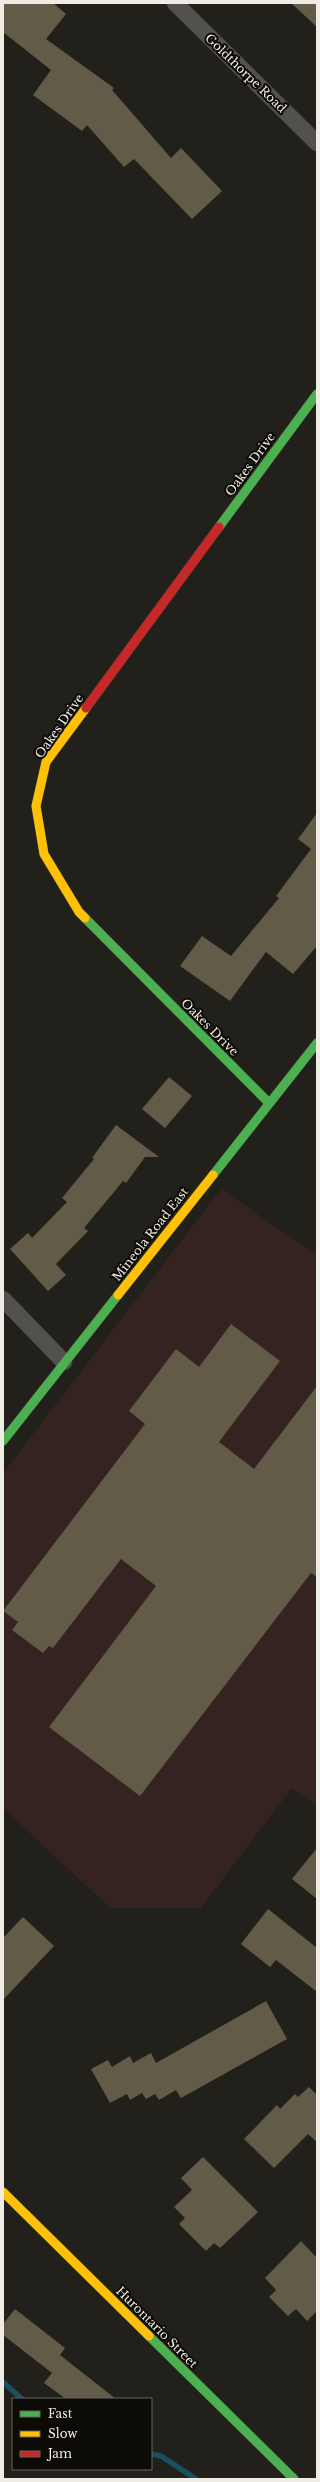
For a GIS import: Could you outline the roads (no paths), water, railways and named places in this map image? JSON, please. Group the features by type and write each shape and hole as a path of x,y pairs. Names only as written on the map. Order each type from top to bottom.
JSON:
{"street":[{"name":"Goldthorpe Road","path":"175,3 317,143"},
{"name":"Oakes Drive","path":"269,1104 79,912 44,854 36,806 46,762 317,394"},
{"name":"Mineola Road East","path":"3,1441 317,1042"},
{"path":"3,1299 64,1362"},
{"name":"Hurontario Street","path":"3,2192 294,2479"}],"waterway":[{"path":"3,2382 21,2398"},
{"path":"152,2454 161,2456 196,2479"}]}
